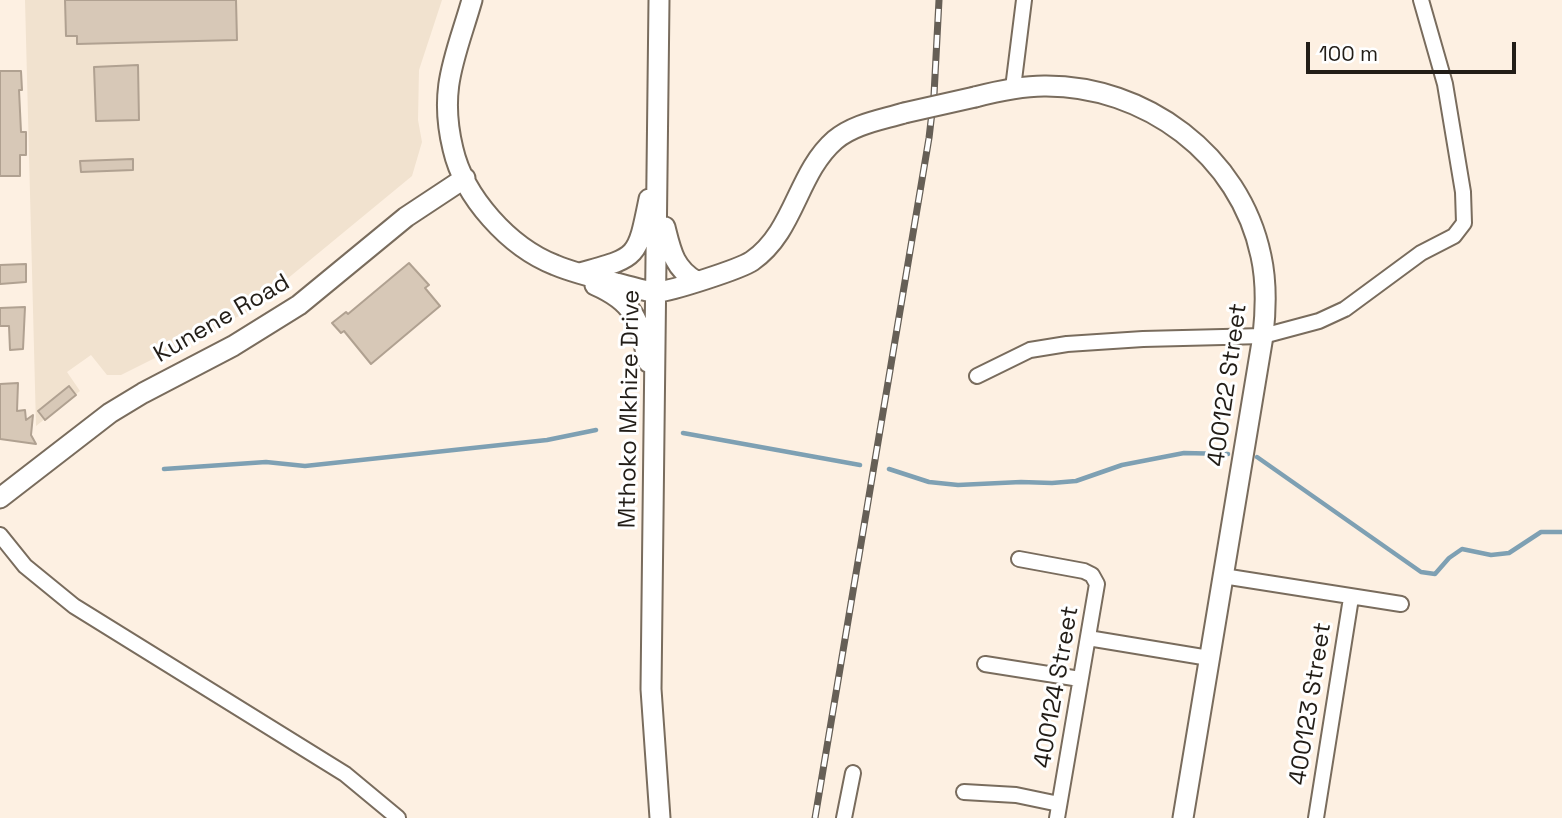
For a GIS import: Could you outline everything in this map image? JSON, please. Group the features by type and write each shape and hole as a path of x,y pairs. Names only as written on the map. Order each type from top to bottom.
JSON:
{"street":[{"path":"472,0 452,62 447,99 448,124 454,153 465,178 478,201 501,228 533,254 612,293 632,310 638,318 654,393"},
{"name":"Mthoko Mkhize Drive","path":"660,0 651,689 660,818"},
{"path":"1013,88 1024,0"},
{"path":"977,376 1030,350 1067,344 1263,336 1319,321 1345,309 1421,253 1454,236 1464,223 1462,192 1445,84 1421,0"},
{"name":"400122 Street","path":"657,292 735,269 752,261 779,233 812,168 837,139 851,130 904,113 1013,88 1076,87 1106,93 1139,105 1189,137 1208,155 1230,185 1253,228 1261,256 1265,287 1263,336 1183,818"},
{"path":"579,273 626,258 639,244 659,150"},
{"name":"Kunene Road","path":"0,498 110,413 233,346 299,305 406,217 465,178"},
{"path":"658,199 675,262 696,281"},
{"path":"553,264 657,292"},
{"path":"0,535 25,566 74,606 345,774 398,818"},
{"name":"400124 Street","path":"1019,559 1084,571 1093,575 1097,584 1058,811"},
{"name":"400123 Street","path":"1223,576 1401,604"},
{"name":"400123 Street","path":"1315,818 1352,598"},
{"path":"1088,638 1209,658"},
{"path":"985,664 1080,679"},
{"path":"844,818 853,773"},
{"path":"964,792 1016,795 1058,811"}],"shaded area":[{"path":"25,0 442,0 419,70 418,120 422,142 412,176 247,312 121,375 107,375 91,355 67,372 80,391 36,426"}],"building":[{"path":"65,0 236,0 237,40 77,44 77,36 66,36"},
{"path":"138,65 139,120 96,121 94,67"},
{"path":"0,71 21,71 21,132 26,132 26,155 20,155 20,176 0,176"},
{"path":"133,159 133,170 81,172 80,161"},
{"path":"409,263 429,285 425,288 440,306 371,364 344,331 341,333 332,323 346,312 348,314"},
{"path":"26,264 26,282 0,284 0,265"},
{"path":"25,307 23,349 10,350 9,326 0,326 0,308"},
{"path":"18,383 17,411 25,410 26,420 33,415 31,435 36,444 0,439 0,384"},
{"path":"69,386 76,395 45,420 38,411"}],"waterway":[{"path":"164,469 266,462 305,466 547,440 596,430"},
{"path":"683,433 860,465"},
{"path":"889,469 929,482 958,485 1052,483 1076,481 1122,465 1184,453 1228,454"},
{"path":"1257,457 1421,572 1435,574 1449,558 1462,549 1491,555 1509,553 1541,532 1562,532"}],"railway":[{"path":"815,818 929,138 939,0"}]}
